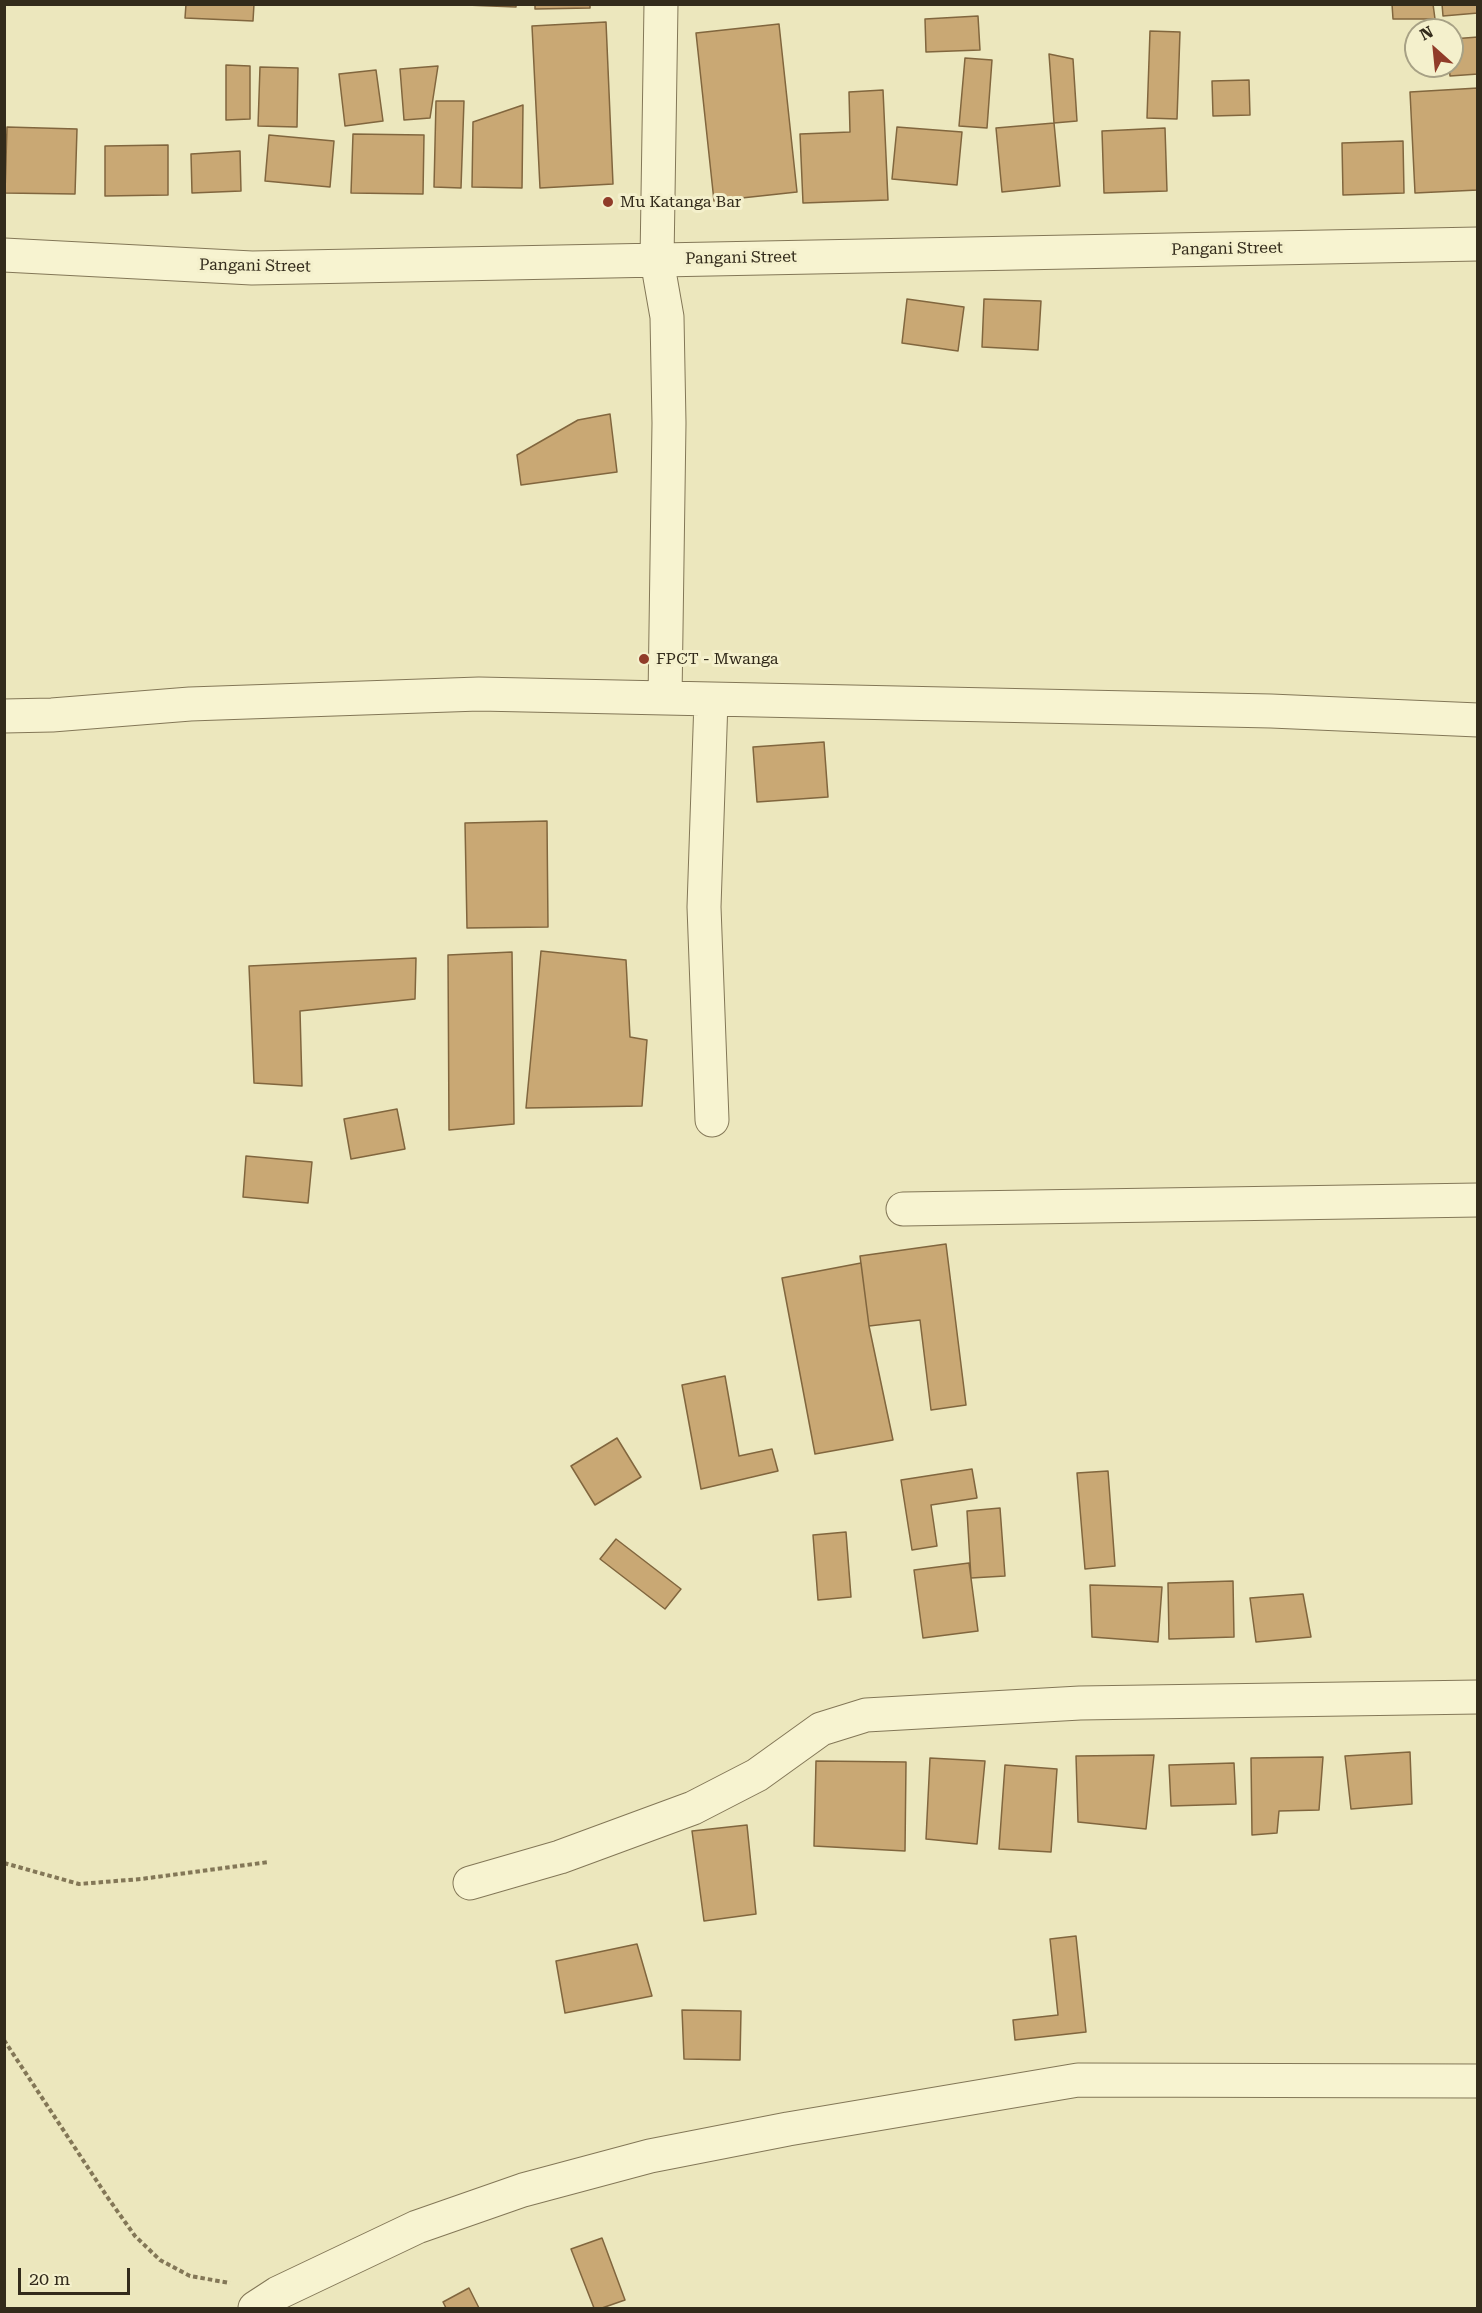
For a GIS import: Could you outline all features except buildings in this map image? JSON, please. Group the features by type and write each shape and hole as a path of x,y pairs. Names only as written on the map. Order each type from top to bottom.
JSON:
{"street":[{"path":"661,4 657,260 667,317 669,423 666,496 665,698"},
{"name":"Pangani Street","path":"4,255 252,268 1478,244"},
{"path":"4,716 52,715 190,704 479,694 1271,711 1478,720"},
{"path":"711,700 704,907 712,1120"},
{"path":"903,1209 1478,1200"},
{"path":"470,1883 560,1857 693,1808 757,1775 821,1729 866,1715 1080,1703 1478,1697"},
{"path":"267,2301 417,2227 523,2190 650,2156 788,2129 1078,2080 1478,2081"}],"path":[{"path":"4,1863 79,1884 141,1879 269,1862"},
{"path":"4,2040 135,2236 160,2260 190,2276 267,2301"}],"place":[{"name":"Mu Katanga Bar","path":"608,202"},
{"name":"FPCT - Mwanga","path":"644,659"}]}
